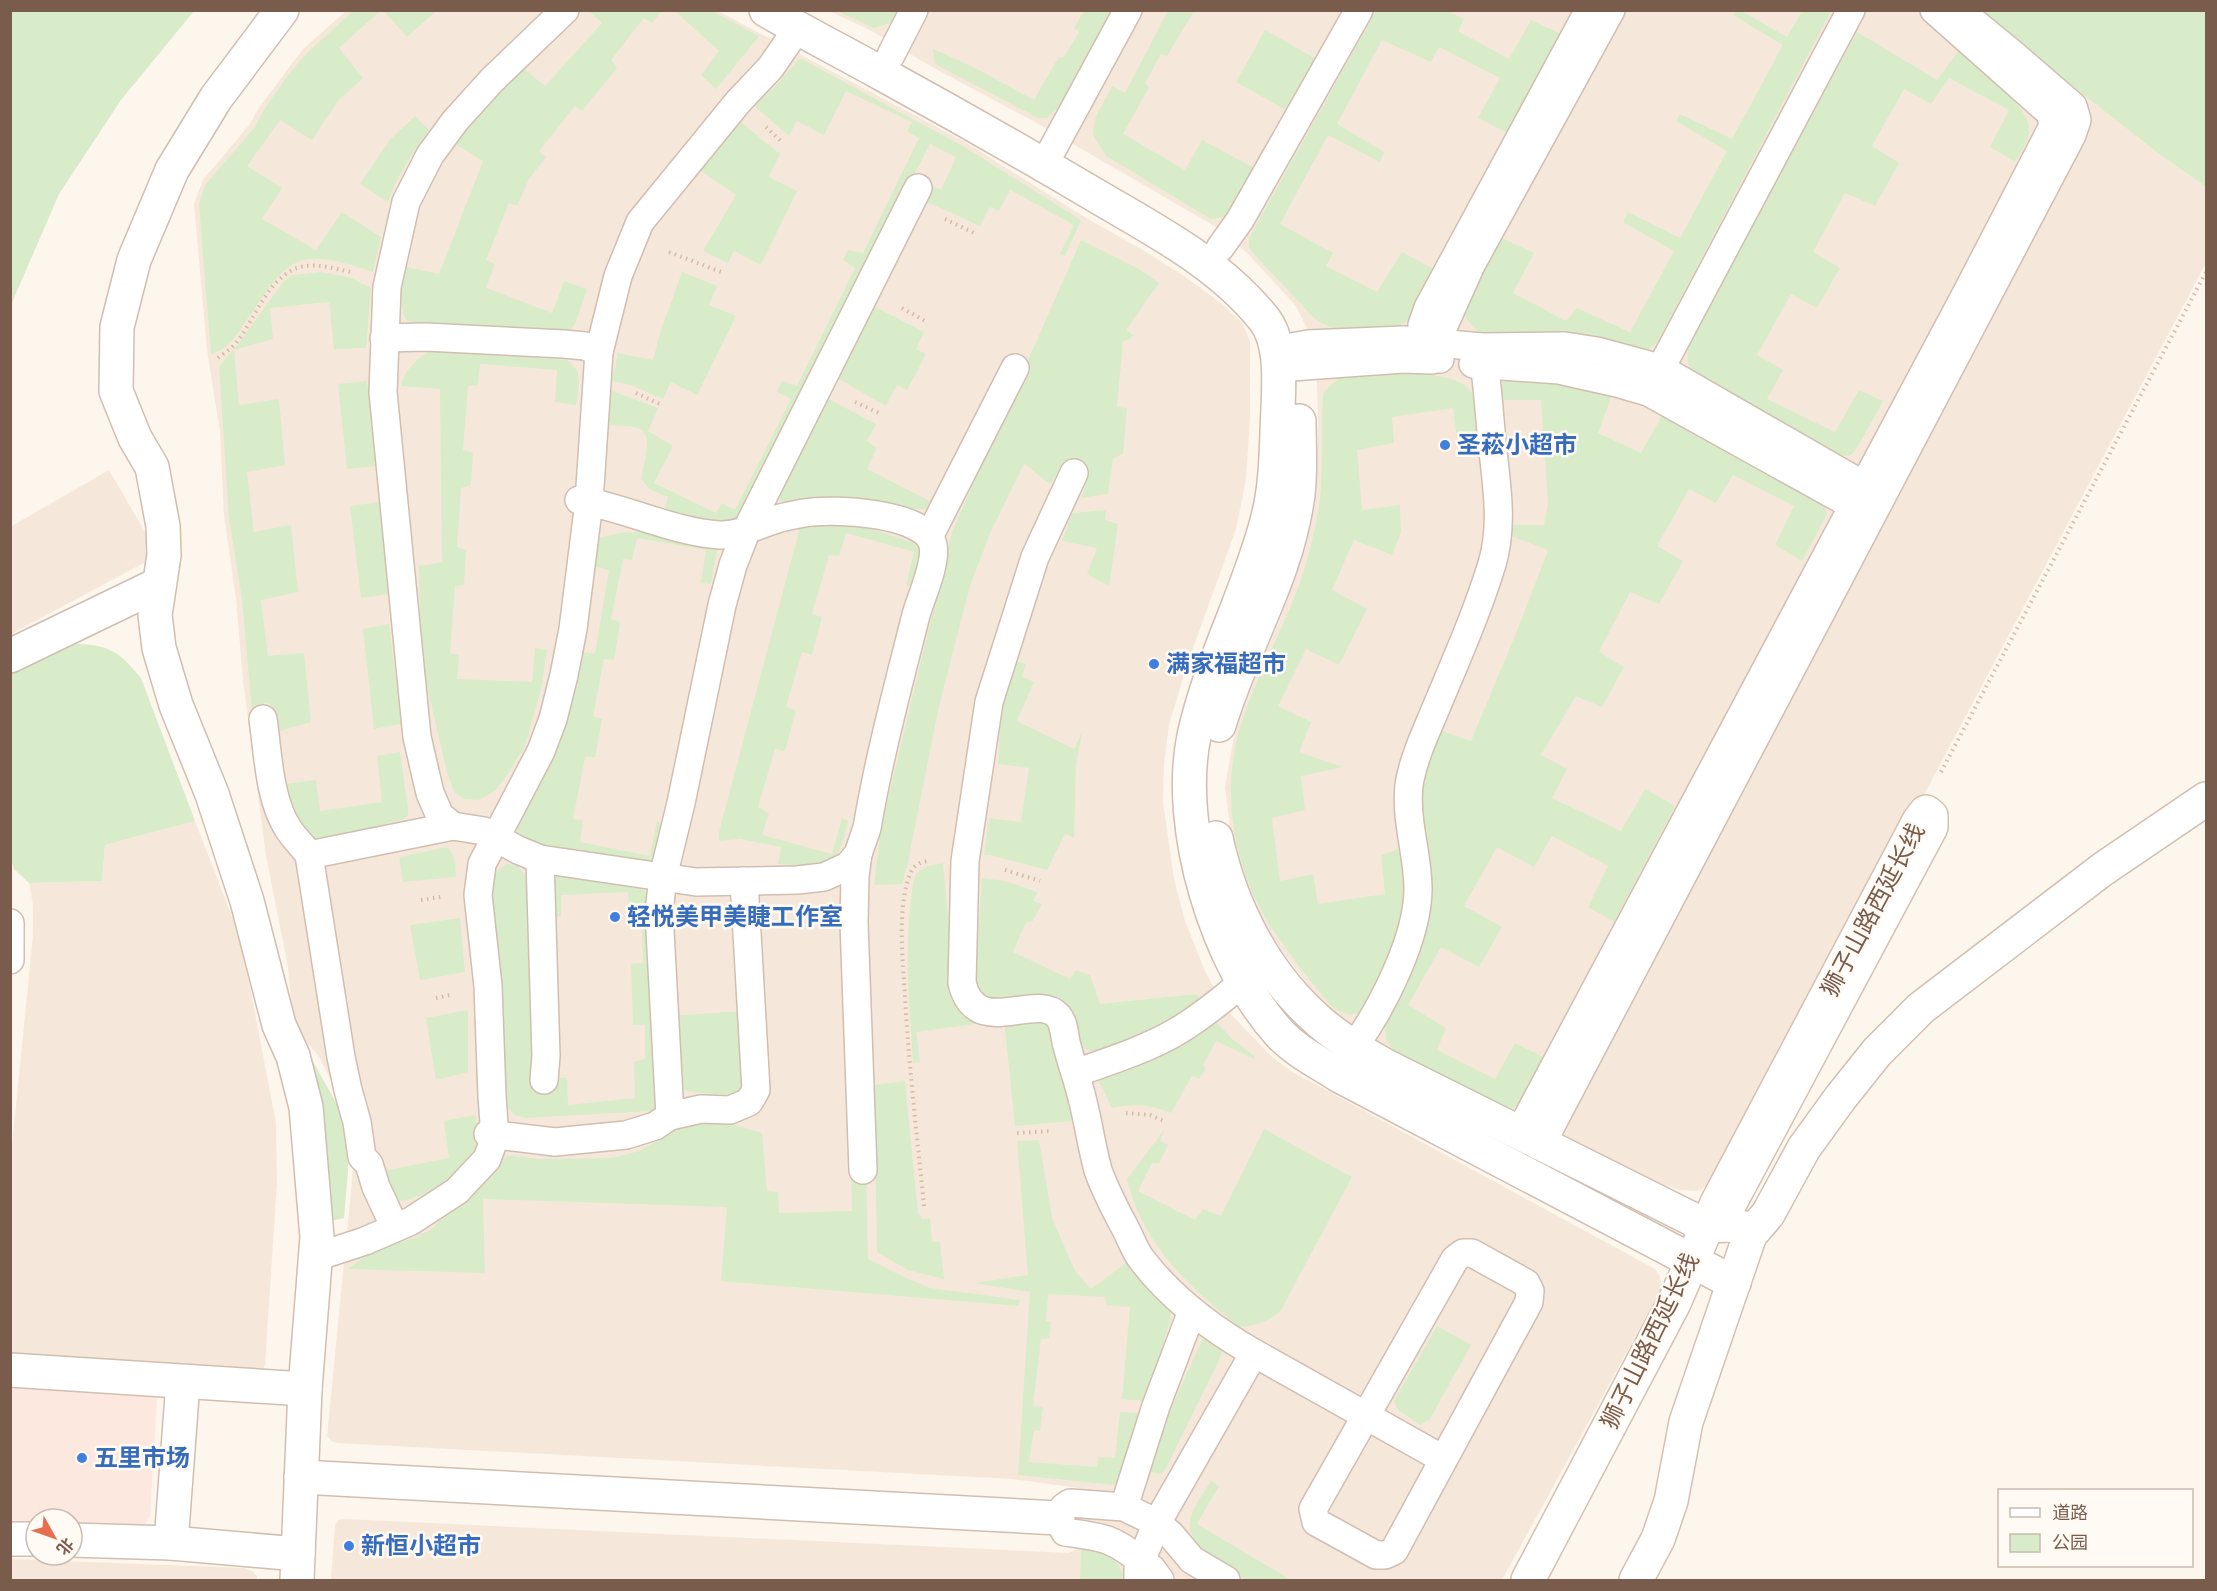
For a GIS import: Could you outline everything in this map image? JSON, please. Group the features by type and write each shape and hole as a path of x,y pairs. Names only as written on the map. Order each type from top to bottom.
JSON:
{"street":[{"path":"84,1540 171,1543 298,1567 305,1389 316,1247 306,1107 292,1056 279,1024 247,901 212,794 176,705 159,648 155,615 164,555 163,526 152,467 135,438 116,391 117,327 134,260 172,170 216,98 282,10"},
{"path":"788,18 891,55 1195,231 1220,248 1280,308 1291,325 1278,404 1274,490 1267,524 1203,704 1194,737 1190,768 1193,829 1207,901 1243,982 1260,1010 1282,1036 1303,1053 1338,1075 1527,1173 1690,1262 1734,1283"},
{"path":"788,18 1182,246 1231,285 1265,320 1287,358 1298,494 1290,533 1260,621 1223,712 1217,733 1210,772 1210,803 1222,868 1252,937 1272,968 1296,999 1321,1023 1354,1047 1386,1066 1530,1139 1729,1229 1768,1214 1804,1148 1841,1097 1876,1052 1921,1008 2103,868 2206,799"},
{"path":"10,656 159,584"},
{"name":"狮子山路西延长线","path":"1635,1581 1658,1539 1671,1501 1686,1422 1734,1283 1729,1229 1727,1182 1919,820 1926,812 1931,816 1931,827 1723,1216 1729,1229"},
{"name":"狮子山路西延长线","path":"1528,1581 1674,1303 1690,1262 1729,1229"},
{"path":"10,1370 305,1389"},
{"path":"171,1543 183,1382"},
{"path":"301,1477 1058,1518"}],"lane":[{"path":"453,826 440,816 429,793 417,737 383,392 387,288 406,202 430,155 455,121 492,80 565,10"},
{"path":"891,55 914,10"},
{"path":"1053,150 1128,10"},
{"path":"1220,248 1240,220 1359,10"},
{"path":"1431,351 1422,325 1428,308 1588,10"},
{"path":"1431,351 1471,265 1611,10"},
{"path":"1648,392 1851,10"},
{"path":"1868,501 2054,124 2049,112 1934,10"},
{"path":"1530,1139 1868,501 2053,172 2077,120 2073,106 2064,97 1959,10"},
{"path":"592,349 640,222 738,102 771,67 788,18"},
{"path":"316,1247 365,1241 411,1221 457,1191 487,1159 491,1136 481,1093 477,988 468,893 473,859 490,834 534,747 546,714 556,672 584,501 592,349 603,273 617,229 626,213 788,18"},
{"path":"670,1116 659,912 663,877 681,803 722,605 733,565 747,529 918,188"},
{"path":"384,338 426,337 592,349"},
{"path":"1483,356 1565,346 1597,351 1660,368 1868,501"},
{"path":"1287,358 1431,351 1483,356 1559,370 1648,392 1868,501"},
{"path":"1354,1047 1379,1008 1394,976 1412,927 1418,890 1417,868 1409,827 1409,784 1425,736 1485,584 1496,544 1499,525 1498,496 1483,356"},
{"path":"930,535 1015,368"},
{"path":"1074,473 1035,557 989,702 965,861 962,983 965,997 977,1008 988,1012 1047,1009 1057,1015 1063,1025 1066,1044 1076,1073 1099,1171 1115,1209 1141,1258 1162,1283 1192,1311 1225,1336 1443,1459"},
{"path":"584,501 622,509 697,532 724,535 807,512 866,513 917,526 930,535 934,547 933,557 916,615 867,828 858,854 854,923 862,1170"},
{"path":"263,719 276,802 288,829 302,843 309,855 341,1057 357,1122 362,1157 369,1164 376,1187 390,1217"},
{"path":"309,855 453,826 490,834 540,859 696,882 797,880 824,877 848,866 858,854"},
{"path":"540,859 546,1056 544,1080"},
{"path":"491,1136 555,1142 597,1139 626,1135 655,1126 670,1116 701,1109 730,1110 749,1102 756,1090 744,881"},
{"path":"10,923 10,960"},
{"path":"1076,1073 1175,1033 1209,1010 1243,982"},
{"path":"316,1247 409,1210 454,1186 474,1167 491,1136"},
{"path":"1463,1253 1472,1253 1526,1283 1530,1291 1529,1302 1394,1551 1385,1555 1376,1555 1316,1522 1313,1509 1367,1416 1455,1259 1463,1253"},
{"path":"1124,1507 1156,1406 1192,1311"},
{"path":"1140,1571 1157,1524 1254,1353"},
{"path":"1140,1571 1121,1545 1106,1538 1065,1532 1058,1518 1064,1507 1070,1503 1124,1507 1157,1524 1172,1535 1192,1560 1226,1581"},
{"path":"1140,1571 1152,1569 1160,1581"}],"path":[{"path":"633,238 721,272"},
{"path":"218,357 236,343 277,283 295,269 321,266 337,269 355,273 387,288"},
{"path":"1939,776 2206,272"},
{"path":"924,1206 908,1048 901,938 902,917 913,869 922,862 937,859 965,861"}],"shaded area":[{"path":"346,11 718,11 965,142 1187,278 1222,304 1243,324 1250,341 1250,418 1246,479 1236,529 1188,662 1169,725 1164,765 1163,802 1174,879 1185,921 1205,971 1223,1006 1271,1056 1291,1071 1655,1269 1660,1277 1662,1288 1502,1580 331,1580 335,1525 339,1520 345,1519 1069,1553 1076,1549 1079,1488 1012,1479 337,1443 331,1441 327,1436 353,1171 352,1121 318,1055 306,1042 292,1010 288,967 266,856 243,680 236,599 224,516 220,432 207,350 194,204 203,180 250,124 258,109 303,49"},
{"path":"829,11 1976,11 2163,157 2206,187 2206,263 1725,1170 1710,1183 1698,1191 1680,1190 1658,1183 1391,1055 1330,1014 1283,952 1262,921 1234,860 1225,787 1237,719 1279,622 1302,557 1311,523 1317,486 1318,411 1316,365 1307,328 1295,305 1248,254 1223,231 1035,122 932,67 870,30"},
{"path":"109,470 155,549 151,559 11,634 10,527"},
{"path":"195,821 241,940 276,1123 277,1183 265,1365 262,1372 11,1359 10,1165 33,935 33,905 29,883 102,881 105,845"},
{"name":"五里市场","path":"10,1384 155,1393 157,1399 150,1517 145,1524 137,1527 84,1525 84,1507 24,1507 24,1521 11,1520"},
{"path":"11,1559 24,1560 24,1567 84,1567 84,1562 244,1568 257,1576 257,1580 11,1580"}],"green space":[{"path":"11,10 194,11 121,100 59,194 11,305"},
{"path":"353,11 380,11 339,48 363,78 338,101 312,140 280,120 247,166 282,188 262,219 316,250 342,212 381,237 373,272 325,259 308,259 295,264 283,272 271,285 230,342 211,354 199,204 205,185 255,127 263,111 288,75 306,54"},
{"path":"384,11 436,11 407,37"},
{"path":"589,11 662,11 652,23 644,18 611,60 617,68 582,111 575,106 539,151 546,157 529,179 517,206 509,203 486,260 495,264 486,288 552,313 564,281 587,289 575,324 570,330 552,334 423,325 408,321 402,304 402,287 406,267 439,274 483,161 455,144 492,97 523,68 545,86 602,23"},
{"path":"675,11 712,11 759,36 716,89 701,75 719,51"},
{"path":"837,11 898,11 890,23 874,28"},
{"path":"1084,11 1115,11 1063,103 1047,118 1038,118 935,64 933,49 973,67 1034,100 1058,58 1064,57 1079,32 1074,28"},
{"path":"1168,11 1194,11 1167,56 1161,54 1145,83 1149,87 1123,134 1185,170 1202,140 1256,169 1232,211 1224,217 1211,219 1106,156 1093,135 1095,118 1112,86 1125,93"},
{"path":"1376,11 1448,11 1464,19 1458,31 1509,59 1531,20 1563,35 1510,134 1478,118 1500,78 1439,47 1431,62 1382,40 1337,124 1384,152 1380,162 1328,135 1280,224 1333,253 1326,266 1377,292 1402,252 1437,271 1413,316 1391,330 1364,334 1337,330 1314,318 1254,254 1249,247 1249,238"},
{"path":"1736,11 1741,11 1787,37 1802,11 1831,11 1657,343 1648,349 1634,351 1545,332 1487,335 1475,329 1466,318 1464,308 1500,237 1534,253 1513,293 1566,321 1577,308 1630,332 1674,251 1623,222 1628,212 1680,238 1727,151 1676,121 1680,114 1732,139 1783,45 1733,15"},
{"path":"1976,11 2206,11 2206,187 2163,157"},
{"path":"1265,30 1316,59 1288,111 1236,82"},
{"path":"1857,32 1937,80 1961,47 2011,97 2027,119 2029,132 2025,145 2015,162 1990,147 2009,110 1949,78 1931,104 1904,89 1872,146 1899,163 1875,206 1845,193 1813,252 1840,268 1817,308 1791,294 1757,355 1783,370 1767,399 1835,432 1859,390 1883,401 1857,448 1851,455 1837,457 1694,376 1688,364 1687,355 1694,333"},
{"path":"800,58 966,148 1081,220 1065,256 1060,254 1074,225 1010,190 999,211 990,207 980,226 927,202 926,183 941,190 956,157 930,144 913,177 905,180 748,507 731,523 712,525 691,521 664,511 668,497 649,489 641,479 647,444 644,432 628,426 607,425 610,390 658,408 648,431 673,446 654,483 716,513 722,503 735,510 791,399 777,392 782,381 797,386 855,268 843,260 848,250 863,253 919,138 907,132 912,122 846,91 824,135 797,121 789,136 752,104 772,90"},
{"path":"415,116 429,130 406,164 388,202 360,184 389,141"},
{"path":"736,118 780,154 769,177 797,191 761,265 734,251 728,263 703,251 736,195 695,167"},
{"path":"1081,240 1137,268 1159,283 1126,330 1133,335 1130,339 1123,341 1117,407 1127,408 1123,454 1113,458 1108,494 1081,498 1086,479 1085,469 1080,460 1071,458 1063,465 1050,484 1024,464 991,531 970,586 939,706 903,884 874,885 881,828 952,532"},
{"path":"321,272 352,278 371,288 366,348 334,349 329,302 270,308 273,339 234,350 239,405 279,399 285,465 247,472 254,532 291,525 298,592 261,600 268,656 304,653 311,722 280,731 274,711 267,703 260,705 253,723 242,599 229,518 219,366 240,342 283,282 293,275"},
{"path":"682,272 717,286 709,305 736,316 697,395 671,382 663,399 631,385 612,381 618,353 653,360"},
{"path":"873,306 924,332 916,349 926,354 907,390 897,385 886,406 837,378"},
{"path":"432,350 567,360 576,369 579,380 576,405 555,402 557,370 480,364 478,385 468,386 463,450 473,453 471,485 461,488 457,547 466,550 464,585 455,586 450,653 459,655 457,679 532,682 535,648 547,650 541,689 525,746 495,791 478,800 464,799 454,792 447,772 421,661 419,566 442,562 440,389 401,386 405,374 412,365"},
{"path":"1400,372 1444,377 1464,385 1471,391 1476,406 1481,451 1459,456 1453,408 1392,417 1394,443 1357,450 1362,510 1400,505 1401,532 1392,555 1354,540 1332,590 1367,609 1339,665 1306,649 1278,706 1311,722 1299,752 1343,767 1301,776 1305,810 1272,818 1280,881 1313,874 1318,904 1385,894 1381,855 1402,848 1406,867 1406,906 1367,1008 1349,1014 1331,1006 1283,944 1256,899 1238,850 1233,824 1232,772 1235,746 1249,700 1294,598 1312,538 1318,512 1322,473 1323,394 1330,385 1342,377"},
{"path":"1507,379 1545,379 1612,395 1598,433 1641,453 1662,416 1706,435 1824,502 1827,514 1802,561 1775,545 1794,506 1733,475 1716,503 1689,489 1657,546 1683,561 1659,604 1630,592 1599,652 1624,667 1602,707 1576,696 1541,755 1567,769 1552,798 1621,831 1645,789 1675,806 1614,922 1588,907 1608,866 1552,836 1534,867 1497,847 1464,906 1502,927 1479,967 1441,947 1408,1005 1446,1028 1437,1050 1495,1079 1515,1043 1545,1058 1521,1103 1513,1108 1504,1107 1396,1054 1386,1039 1385,1025 1420,934 1422,834 1420,784 1437,729 1471,741 1548,550 1509,535 1510,525 1544,525 1548,503 1541,400 1499,400 1500,385"},
{"path":"367,381 377,466 347,469 338,384"},
{"path":"827,398 876,424 867,441 877,448 867,469 930,501 948,468 956,472 930,509 898,509 830,497 782,502 776,495"},
{"path":"379,502 389,594 361,598 350,506"},
{"path":"1106,510 1105,520 1118,524 1109,586 1087,574 1097,548 1062,541 1072,513"},
{"path":"833,520 852,523 909,541 917,545 922,552 915,589 906,585 914,552 846,533 839,556 829,555 812,614 822,617 812,655 802,652 786,707 796,710 785,751 775,749 758,807 769,813 762,835 832,854 842,818 848,821 840,849 828,862 812,866 778,864 781,847 740,839 719,841 719,832 800,527"},
{"path":"638,532 691,539 717,551 711,584 701,583 706,550 637,538 632,560 623,559 611,619 620,622 614,660 604,659 593,716 602,719 595,757 585,757 573,819 583,820 580,842 650,856 657,821 666,824 653,864 563,852 530,843 521,837 517,828 575,651 595,654 609,570 586,564 594,539 620,533"},
{"path":"389,624 401,724 374,729 363,629"},
{"path":"77,644 98,646 114,652 127,662 141,678 195,821 105,845 102,881 29,883 14,869 11,861 10,673 52,650"},
{"path":"1016,661 1026,664 1022,677 1034,682 1017,721 1074,749 1083,730 1076,764 1074,838 1065,834 1047,870 984,855 989,818 1021,822 1029,768 998,764 1002,702"},
{"path":"400,752 408,809 408,815 404,819 323,843 309,833 299,818 284,784 316,780 320,811 382,802 377,756"},
{"path":"447,847 454,857 456,877 403,882 399,857"},
{"path":"943,863 955,993 1033,1016 1053,1029 1073,1121 1015,1126 1004,1020 916,1032 920,1062 913,1063 908,961 913,885 920,870"},
{"path":"506,864 520,868 527,880 558,1078 567,1078 568,1105 635,1098 634,1062 645,1059 645,1025 633,1025 631,964 643,963 642,929 630,927 628,892 561,895 561,916 554,918 553,882 557,874 640,887 648,895 659,1096 656,1107 651,1111 525,1118 515,1115 501,1101 490,885 497,871"},
{"path":"982,878 1005,881 1038,892 1033,901 1042,904 1033,921 1026,922 1013,952 1070,979 1076,970 1090,975 1100,1004 1197,994 1203,1004 1135,1039 1096,1051 1079,1046 1068,1008 1055,996 995,1005 986,1002 975,986"},
{"path":"460,918 465,972 420,980 410,925"},
{"path":"468,1010 468,1072 436,1080 426,1018"},
{"path":"742,1011 746,1084 741,1092 708,1094 676,1087 671,1016"},
{"path":"1212,1017 1231,1038 1255,1057 1254,1059 1216,1041 1203,1065 1206,1068 1199,1079 1192,1076 1171,1113 1142,1106 1112,1108 1099,1082 1101,1078"},
{"path":"307,1051 347,1122 348,1170 344,1218 331,1221"},
{"path":"905,1081 918,1213 922,1219 930,1218 932,1241 940,1242 944,1279 908,1270 877,1252 874,1085"},
{"path":"475,1115 478,1144 472,1161 465,1168 436,1188 415,1197 402,1200 388,1197 383,1171 449,1158 444,1121"},
{"path":"704,1121 720,1121 762,1133 767,1191 778,1192 779,1213 852,1211 851,1173 866,1171 868,1259 930,1288 1020,1300 1018,1306 721,1281 727,1207 483,1199 485,1273 348,1269 361,1259 388,1245 414,1238 432,1229 491,1162 513,1155 537,1159 612,1158 639,1151 681,1128"},
{"path":"1264,1129 1352,1177 1280,1312 1261,1323 1240,1327 1186,1280 1156,1244 1134,1202 1127,1179 1164,1130 1160,1141 1168,1145 1159,1164 1152,1163 1138,1191 1195,1220 1203,1209 1221,1216"},
{"path":"1039,1140 1052,1218 1075,1271 1091,1289 1126,1263 1169,1306 1171,1318 1145,1401 1122,1399 1130,1307 1106,1305 1105,1297 1048,1294 1046,1321 1051,1322 1049,1338 1041,1339 1033,1406 1043,1407 1040,1431 1034,1430 1029,1462 1097,1467 1098,1457 1115,1458 1120,1412 1144,1413 1125,1477 1114,1485 1018,1475 1030,1292 974,1283 1028,1275 1017,1141"},
{"path":"1437,1326 1471,1345 1430,1419 1420,1425 1398,1410 1394,1401"},
{"path":"1203,1338 1208,1338 1222,1351 1220,1358 1165,1470 1160,1474 1152,1472 1146,1464"},
{"path":"1211,1481 1219,1486 1197,1524 1291,1580 1259,1581 1241,1578 1222,1567 1197,1544 1192,1535 1190,1521 1194,1509"},
{"path":"1099,1549 1106,1552 1119,1566 1124,1580 1080,1580 1081,1550"}],"place":[{"name":"圣菘小超市","path":"1445,445"},
{"name":"满家福超市","path":"1154,664"},
{"name":"轻悦美甲美睫工作室","path":"615,917"},
{"name":"五里市场","path":"82,1458"},
{"name":"新恒小超市","path":"349,1546"}]}
